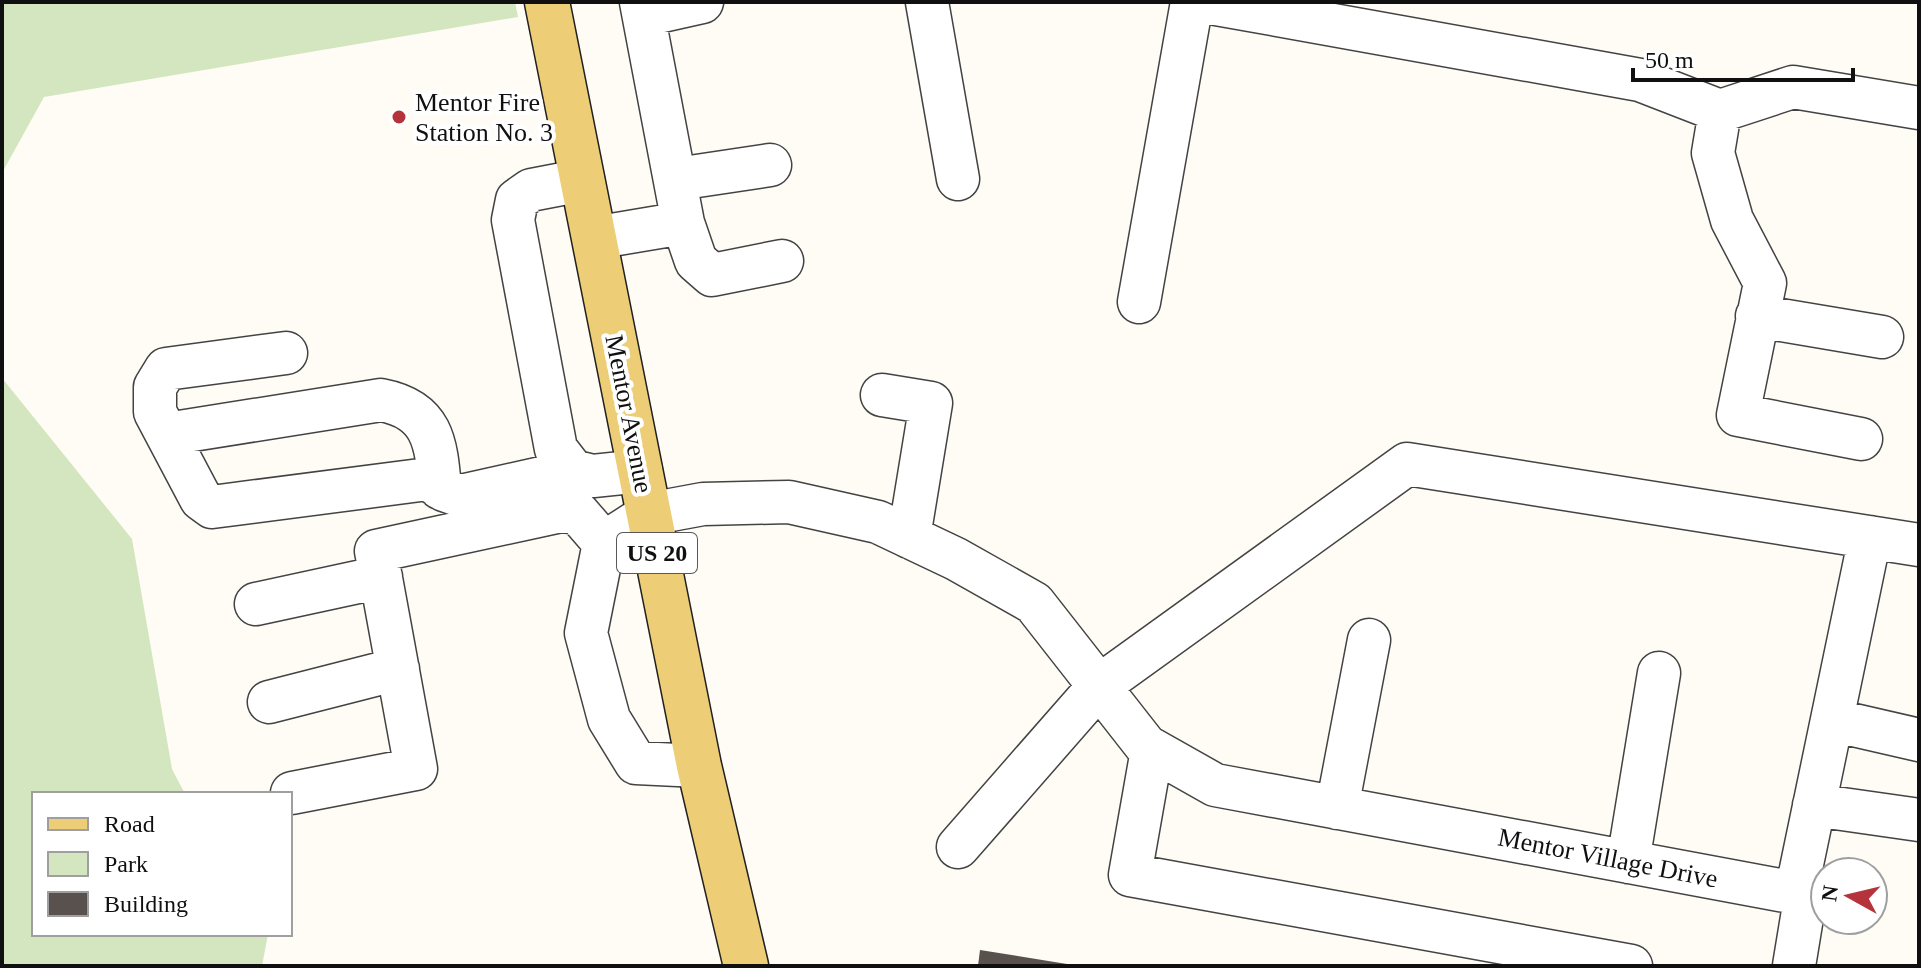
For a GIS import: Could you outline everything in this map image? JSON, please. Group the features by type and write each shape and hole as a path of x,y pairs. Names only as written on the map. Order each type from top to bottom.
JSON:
{"main road":[{"name":"Mentor Avenue","path":"547,2 699,766 746,966"}],"street":[{"path":"702,2 642,8 683,223 696,261 712,275 782,261"},
{"path":"927,2 958,179"},
{"path":"1139,302 1192,2"},
{"path":"1205,2 1640,80 1720,111 1793,87 1919,108"},
{"path":"1720,111 1713,153 1732,220 1765,283 1738,415 1861,439"},
{"path":"677,179 770,165"},
{"path":"573,471 556,449 513,220 517,200 531,190 583,180"},
{"path":"594,238 683,223"},
{"path":"1757,316 1882,337"},
{"path":"286,353 166,369 155,387 155,412 201,499 212,507 428,479 440,488 461,496 573,471 593,476 641,471"},
{"path":"882,395 931,403 909,537"},
{"path":"167,434 381,400 391,402 423,420 436,445 440,488"},
{"path":"958,847 1099,686 1407,464 1919,545"},
{"name":"Mentor Village Drive","path":"649,514 703,504 789,502 878,522 1034,603 1152,750 1215,785 1796,893"},
{"path":"292,793 416,769 376,551 561,511 578,513 604,543"},
{"path":"649,514 604,543 586,633 609,719 636,763 699,766"},
{"path":"1794,966 1804,905 1796,893 1870,537"},
{"path":"256,604 381,577"},
{"path":"1337,808 1369,640"},
{"path":"269,702 398,669"},
{"path":"1628,862 1659,673"},
{"path":"1832,720 1919,740"},
{"path":"1152,750 1130,875 1631,966"},
{"path":"1814,805 1919,820"}],"green space":[{"path":"2,2 515,2 518,17 44,97 2,173"},
{"path":"2,378 132,539 172,769 184,792 32,792 32,936 268,936 262,966 2,966"}],"building":[{"path":"980,950 1067,964 978,966"}],"place":[{"name":"Mentor Fire Station No. 3","path":"399,117"}]}
